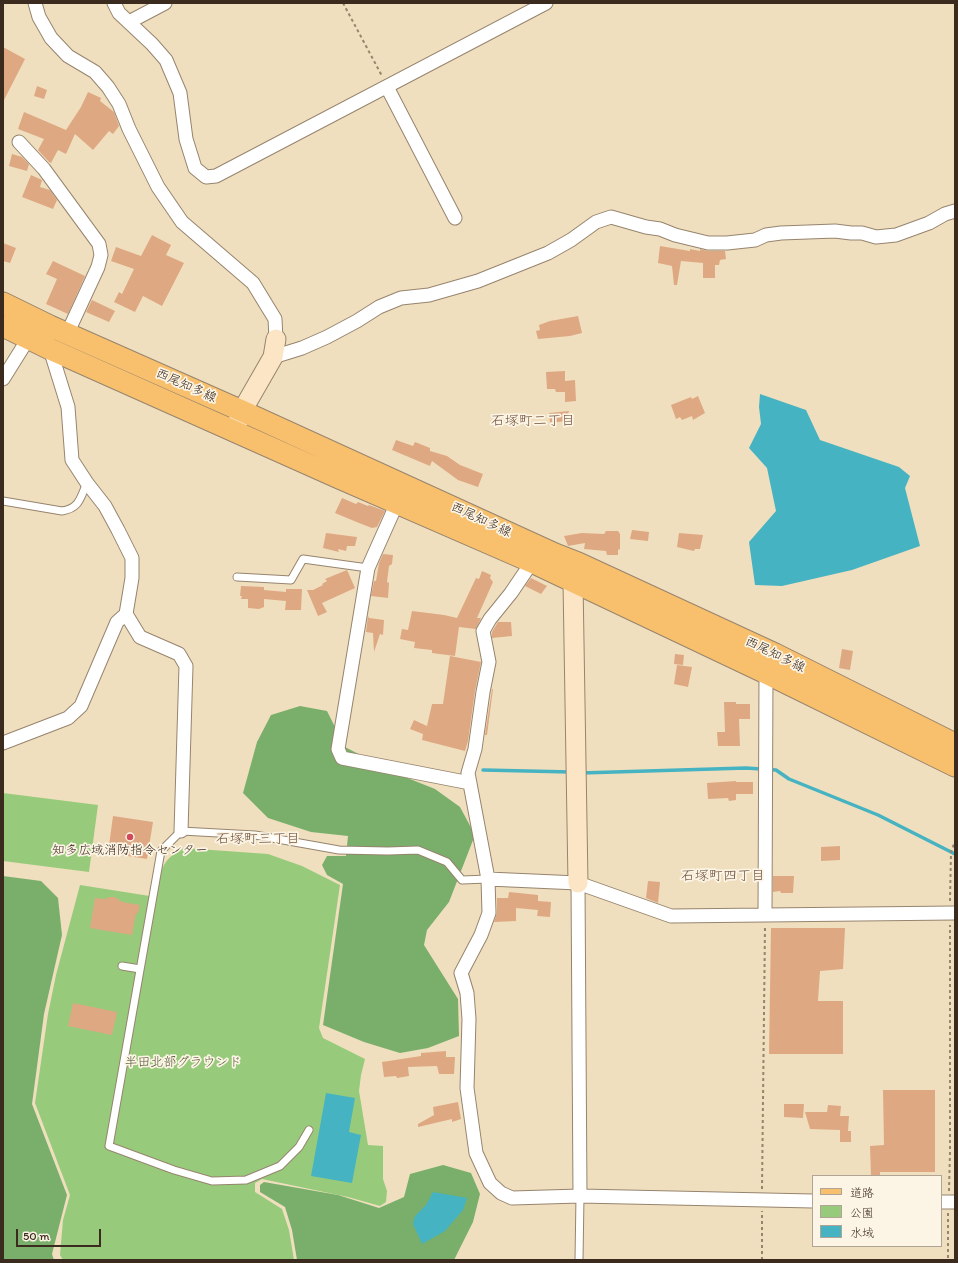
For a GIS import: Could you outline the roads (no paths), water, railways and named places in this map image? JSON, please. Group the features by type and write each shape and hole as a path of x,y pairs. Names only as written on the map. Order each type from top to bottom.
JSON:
{"main road":[{"name":"西尾知多線","path":"3,303 67,334 242,411 555,554 576,572 766,673 955,766"},
{"name":"西尾知多線","path":"3,326 50,350 532,562 576,572 775,654 955,744"}],"street":[{"path":"35,3 39,17 51,38 68,56 95,72 108,86 120,104 129,129 158,187 182,222 253,283 275,319 274,348 242,411 234,431"},
{"path":"114,3 120,13 166,60 180,93 186,139 195,168 206,177 216,176 546,3"},
{"path":"129,22 165,3"},
{"path":"387,87 455,218"},
{"path":"19,142 44,169 99,244 101,255 98,267 67,334"},
{"path":"274,348 302,348 327,337 379,307 401,298 428,295 478,281 548,253 571,240 596,222 610,217 646,227 660,229 675,235 708,242 727,243 755,240 766,235 781,233 835,231 862,233 876,237 896,235 929,223 945,214 955,211"},
{"path":"3,379 28,339"},
{"path":"3,743 68,718 81,706 117,622 126,614 132,578 132,558 118,530 104,506 72,460 68,407 50,350"},
{"path":"397,503 368,568 338,748 342,758 470,783"},
{"path":"532,562 511,594 490,619 483,631 489,662 475,749 468,773 488,879 490,913 482,934 461,974 467,993 467,1088 476,1153 490,1183 501,1193 512,1198 580,1196 812,1201"},
{"path":"576,572 580,1196"},
{"path":"126,614 140,637 179,654 186,666 181,831"},
{"path":"765,914 766,673"},
{"path":"488,879 578,882 671,916 953,913"}],"lane":[{"path":"3,501 62,511 71,509 76,505 87,483"},
{"path":"237,577 291,580 302,559 368,568"},
{"path":"309,1130 299,1147 280,1166 246,1180 212,1180 174,1170 109,1146 161,851 181,831 256,835 339,850 418,850 447,862 462,880 488,879"},
{"path":"122,966 140,969"},
{"path":"579,1260 580,1196"}],"water":[{"path":"760,394 806,410 820,440 899,467 910,476 905,488 920,546 852,570 782,586 755,585 749,542 776,511 767,468 749,448 761,424 759,407"},
{"path":"326,1093 355,1098 349,1132 361,1135 352,1183 311,1176"},
{"path":"433,1192 467,1198 463,1210 445,1231 422,1244 413,1224 415,1216 426,1205"}],"waterway":[{"path":"581,773 746,768 776,770 789,779 878,815 955,854"},
{"path":"483,770 571,772"}],"place":[{"name":"知多広域消防指令センター","path":"130,837"}],"district":[{"name":"石塚町二丁目","path":"533,421"},
{"name":"石塚町三丁目","path":"258,839"},
{"name":"石塚町四丁目","path":"723,876"}],"park label":[{"name":"半田北部グラウンド","path":"183,1063"}]}
